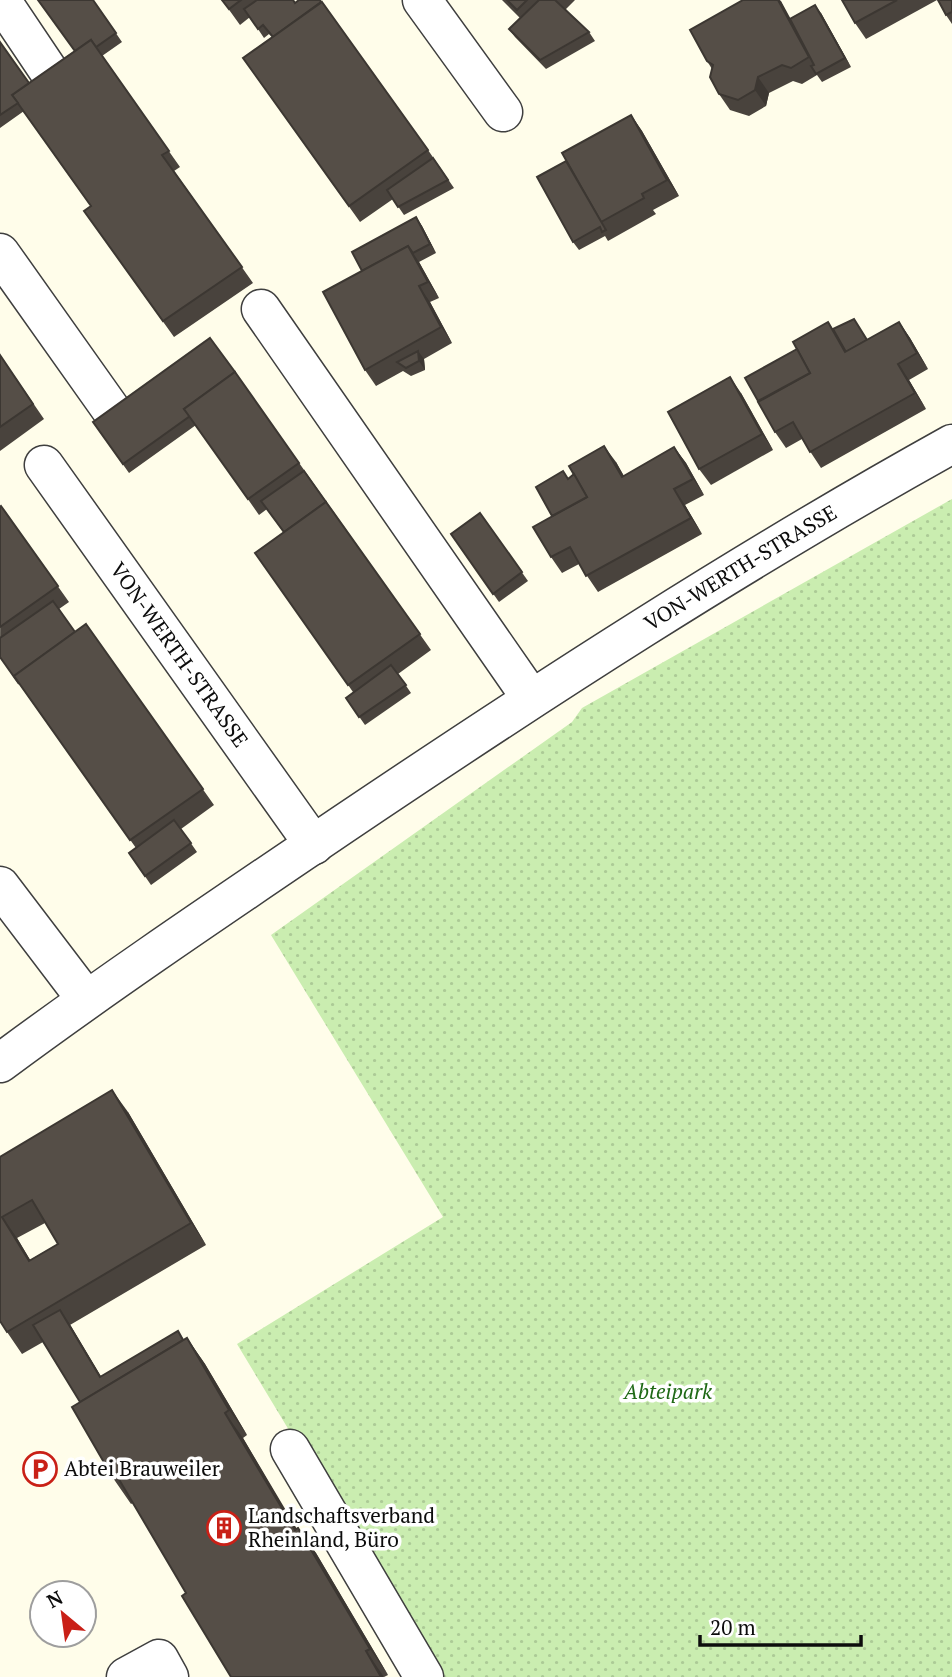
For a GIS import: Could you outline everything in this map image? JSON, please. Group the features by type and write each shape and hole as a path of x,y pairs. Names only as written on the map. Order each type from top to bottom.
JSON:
{"street":[{"path":"1,0 48,70"},
{"path":"422,0 503,112"},
{"path":"0,253 112,411"},
{"path":"261,309 531,698"},
{"name":"VON-WERTH-STRASSE","path":"0,1063 86,999 531,698 952,443"},
{"name":"VON-WERTH-STRASSE","path":"44,465 314,845"},
{"path":"0,886 86,999"},
{"path":"290,1449 424,1677"},
{"path":"126,1677 159,1659 169,1677"}],"green space":[{"name":"Abteipark","path":"952,499 952,1677 438,1677 237,1344 443,1217 271,935 572,722 582,708"}],"building":[{"path":"38,0 93,0 116,33 96,47 91,40 75,51"},
{"path":"222,0 241,0 229,9"},
{"path":"257,0 321,2 273,37 263,25 258,29 244,9"},
{"path":"507,0 527,0 517,10"},
{"path":"539,0 555,0 589,32 540,60 509,29"},
{"path":"743,0 778,0 809,57 791,68 782,65 758,77 755,90 738,100 719,94 710,77 713,65 707,61 690,30"},
{"path":"842,0 897,0 855,23"},
{"path":"938,0 952,0 952,12 946,15"},
{"path":"322,2 428,150 349,206 243,58"},
{"path":"815,5 845,58 816,74 790,19"},
{"path":"91,40 169,151 162,155 242,267 163,321 84,211 91,206 12,95"},
{"path":"0,42 29,83 12,95 18,103 0,115"},
{"path":"631,115 667,180 642,194 644,198 601,222 562,153"},
{"path":"433,158 448,180 398,207 387,190"},
{"path":"566,161 606,230 602,232 600,227 573,242 537,177"},
{"path":"416,217 430,244 413,253 408,246 362,271 352,252"},
{"path":"408,246 428,282 419,286 441,327 365,370 323,292"},
{"path":"854,319 867,340 846,352 833,329"},
{"path":"828,322 845,352 899,322 917,353 898,364 915,393 810,452 793,422 775,432 758,402 810,373 793,342"},
{"path":"210,338 235,372 184,409 190,416 123,464 93,422"},
{"path":"797,349 810,373 758,401 745,378"},
{"path":"418,351 419,361 406,368 397,362"},
{"path":"0,355 33,404 0,427"},
{"path":"235,372 299,463 248,499 184,409"},
{"path":"730,377 762,434 699,469 668,412"},
{"path":"604,446 622,477 674,447 693,479 674,489 691,518 586,576 570,547 551,557 533,527 587,497 569,466"},
{"path":"304,471 326,502 284,532 261,501"},
{"path":"563,471 568,479 574,474 587,497 552,516 536,487"},
{"path":"326,502 420,634 348,685 255,553"},
{"path":"0,507 58,586 0,627"},
{"path":"480,513 522,572 493,594 451,534"},
{"path":"53,601 75,632 14,676 19,684 0,657 0,638"},
{"path":"86,624 203,789 130,840 14,676"},
{"path":"391,665 406,685 359,717 346,698"},
{"path":"174,820 191,843 145,876 129,853"},
{"path":"112,1090 191,1223 7,1332 0,1321 0,1157","holes":["32,1200 58,1244 29,1261 2,1217"]},
{"path":"60,1310 100,1377 178,1331 183,1340 80,1402 33,1325"},
{"name":"Landschaftsverband Rheinland, Büro","path":"187,1338 229,1410 225,1413 370,1649 366,1651 381,1677 231,1677 182,1596 186,1593 117,1476 113,1478 72,1407"}],"place":[{"name":"Abtei Brauweiler","path":"40,1469"},
{"name":"Landschaftsverband Rheinland, Büro","path":"224,1528"}]}
